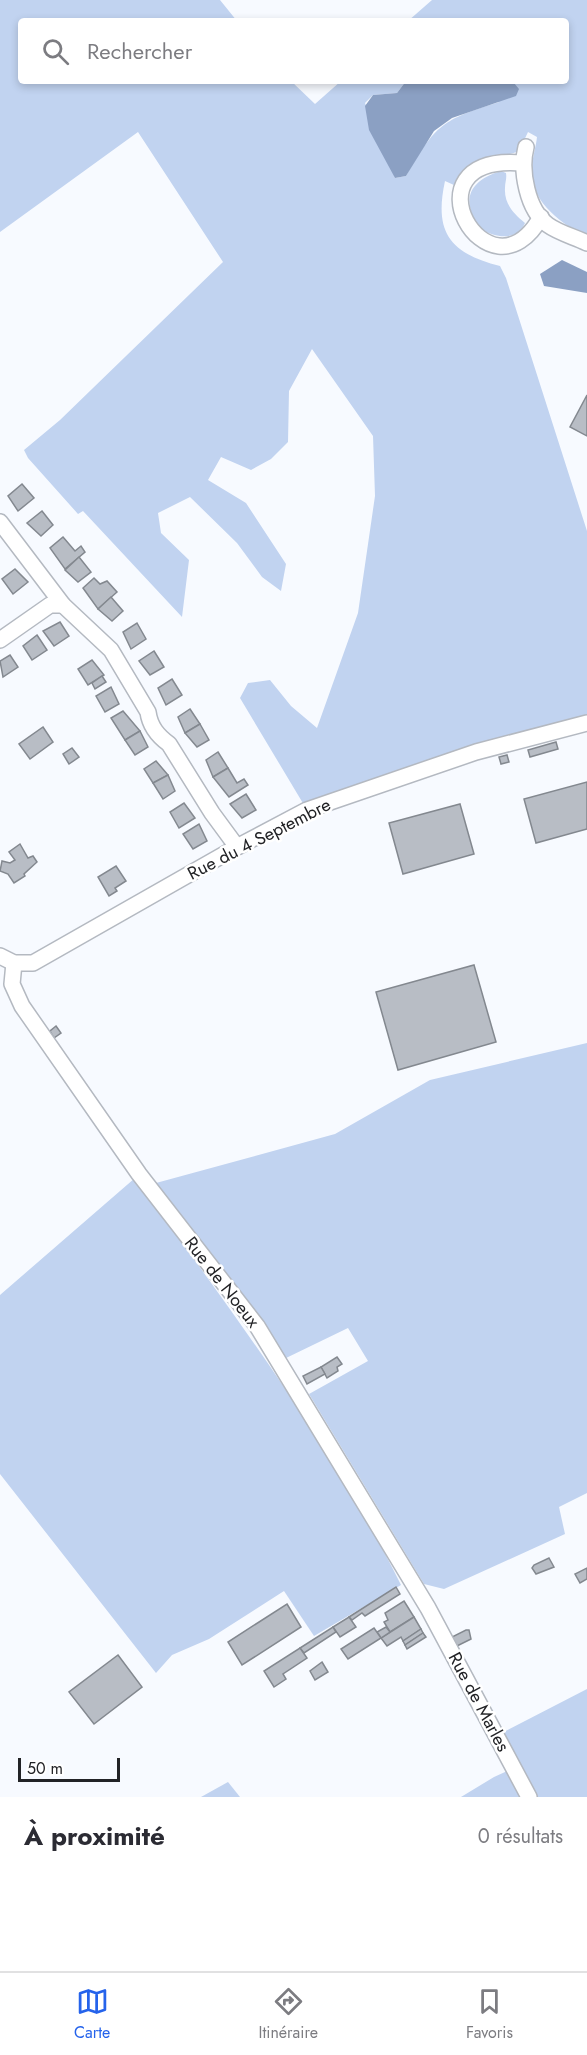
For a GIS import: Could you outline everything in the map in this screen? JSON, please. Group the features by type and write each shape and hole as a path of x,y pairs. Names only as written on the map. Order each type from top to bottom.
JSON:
{"street":[{"path":"526,147 522,163 530,196 541,217 549,225 587,243"},
{"path":"522,163 501,161 487,164 475,171 461,193 460,206 463,219 480,239 506,246 520,242 531,234 541,217"},
{"path":"0,522 63,605 111,650 148,712 150,722 160,737 169,744 212,813 237,846"},
{"path":"0,640 50,605 63,605"},
{"name":"Rue du 4 Septembre","path":"7,960 33,963 237,846 307,810 476,752 587,723"},
{"name":"Rue de Noeux","path":"7,960 12,984 22,1006 138,1174 257,1326 428,1608"},
{"name":"Rue de Marles","path":"428,1608 529,1797"}],"shaded area":[{"path":"0,0 220,0 235,18 18,18 18,84 294,84 315,104 338,84 404,84 397,93 373,95 365,103 395,178 406,176 425,145 442,126 465,114 499,102 479,84 569,84 569,18 411,18 432,0 587,0 587,238 549,211 536,192 532,169 537,137 528,132 519,151 465,168 454,185 445,181 442,214 449,238 457,247 483,261 500,266 506,278 587,531 587,723 307,810 240,698 248,683 270,680 291,706 317,728 358,613 375,496 373,436 312,349 289,391 288,442 271,459 251,470 221,457 208,480 246,503 286,564 281,591 262,577 237,543 190,497 158,513 161,533 189,560 182,617 83,511 78,514 28,458 24,450 60,420 223,262 138,132 0,232"},
{"path":"404,84 515,84 519,89 516,96 452,118 434,131 406,176 395,178 369,130 365,106 373,95 397,93"},
{"path":"501,171 506,173 505,194 508,204 525,223 517,233 506,236 494,235 482,230 475,220 469,202 474,187 490,175"},
{"path":"562,260 587,272 587,293 544,286 540,274"},
{"path":"587,1043 587,1493 559,1507 565,1534 444,1589 424,1584 309,1394 368,1361 348,1328 284,1359 251,1310 156,1183 335,1134 430,1080"},
{"path":"135,1178 277,1376 373,1531 401,1585 314,1636 284,1591 209,1639 172,1655 156,1673 0,1474 0,1295"},
{"path":"587,1689 587,1797 461,1797 514,1768 498,1735"},
{"path":"228,1782 240,1797 201,1797"}],"building":[{"path":"587,395 587,436 570,427"},
{"path":"22,484 34,498 18,511 8,496"},
{"path":"42,511 53,525 41,536 27,523"},
{"path":"63,537 75,551 81,546 85,552 65,569 50,548"},
{"path":"79,557 91,572 78,582 65,570"},
{"path":"15,569 28,582 13,594 2,579"},
{"path":"94,578 100,584 107,581 117,592 98,609 83,588"},
{"path":"111,597 123,611 112,621 98,609"},
{"path":"60,622 69,636 54,646 43,631"},
{"path":"137,623 146,639 131,649 123,632"},
{"path":"37,635 47,650 32,660 23,646"},
{"path":"154,651 164,667 150,675 139,661"},
{"path":"10,655 18,667 3,677 0,661"},
{"path":"92,660 104,675 88,685 78,669"},
{"path":"102,676 106,682 95,689 92,683"},
{"path":"172,679 182,695 166,705 158,688"},
{"path":"111,687 119,704 105,712 96,696"},
{"path":"190,709 200,724 185,733 178,717"},
{"path":"123,711 140,731 125,740 111,718"},
{"path":"200,724 209,740 197,747 185,733"},
{"path":"43,727 53,742 30,759 19,744"},
{"path":"140,731 148,747 135,755 125,740"},
{"path":"556,742 558,749 530,757 528,750"},
{"path":"72,748 79,757 69,764 63,754"},
{"path":"218,752 228,768 213,777 206,760"},
{"path":"507,755 509,762 501,764 499,757"},
{"path":"156,761 168,775 153,783 144,769"},
{"path":"228,768 237,783 244,779 248,785 229,797 213,777"},
{"path":"168,775 175,791 163,799 153,783"},
{"path":"587,782 587,829 536,843 524,799"},
{"path":"246,794 256,810 242,818 230,804"},
{"path":"184,803 195,818 179,828 170,812"},
{"path":"460,804 474,854 403,874 389,823"},
{"path":"199,824 207,841 193,849 183,834"},
{"path":"20,844 28,858 33,856 37,862 24,874 25,876 14,883 8,874 0,871 2,861 10,863 15,860 9,852"},
{"path":"116,866 126,881 115,888 117,891 109,896 98,877"},
{"path":"474,965 496,1042 398,1070 376,992"},
{"path":"56,1026 61,1033 54,1038 50,1031"},
{"path":"337,1357 342,1364 337,1367 338,1371 327,1378 321,1367"},
{"path":"321,1367 325,1374 307,1384 303,1376"},
{"path":"549,1558 554,1567 536,1574 532,1568 534,1565"},
{"path":"587,1568 587,1579 580,1583 575,1574"},
{"path":"396,1587 400,1594 365,1616 362,1613 352,1620 349,1617"},
{"path":"404,1601 414,1617 390,1632 384,1622 388,1620 385,1613"},
{"path":"287,1604 301,1627 242,1665 228,1642"},
{"path":"349,1617 356,1627 340,1637 333,1627"},
{"path":"414,1617 421,1629 403,1641 401,1637 387,1646 381,1638"},
{"path":"333,1627 336,1632 304,1653 300,1648"},
{"path":"386,1627 390,1632 381,1638 377,1632"},
{"path":"374,1628 381,1638 348,1659 341,1649"},
{"path":"421,1629 423,1633 405,1645 403,1641"},
{"path":"469,1630 471,1639 457,1646 452,1637"},
{"path":"423,1633 426,1637 407,1649 405,1645"},
{"path":"300,1648 307,1658 283,1674 286,1679 274,1687 264,1671"},
{"path":"118,1655 142,1687 94,1724 69,1692"},
{"path":"322,1662 328,1672 315,1680 310,1671"}]}
